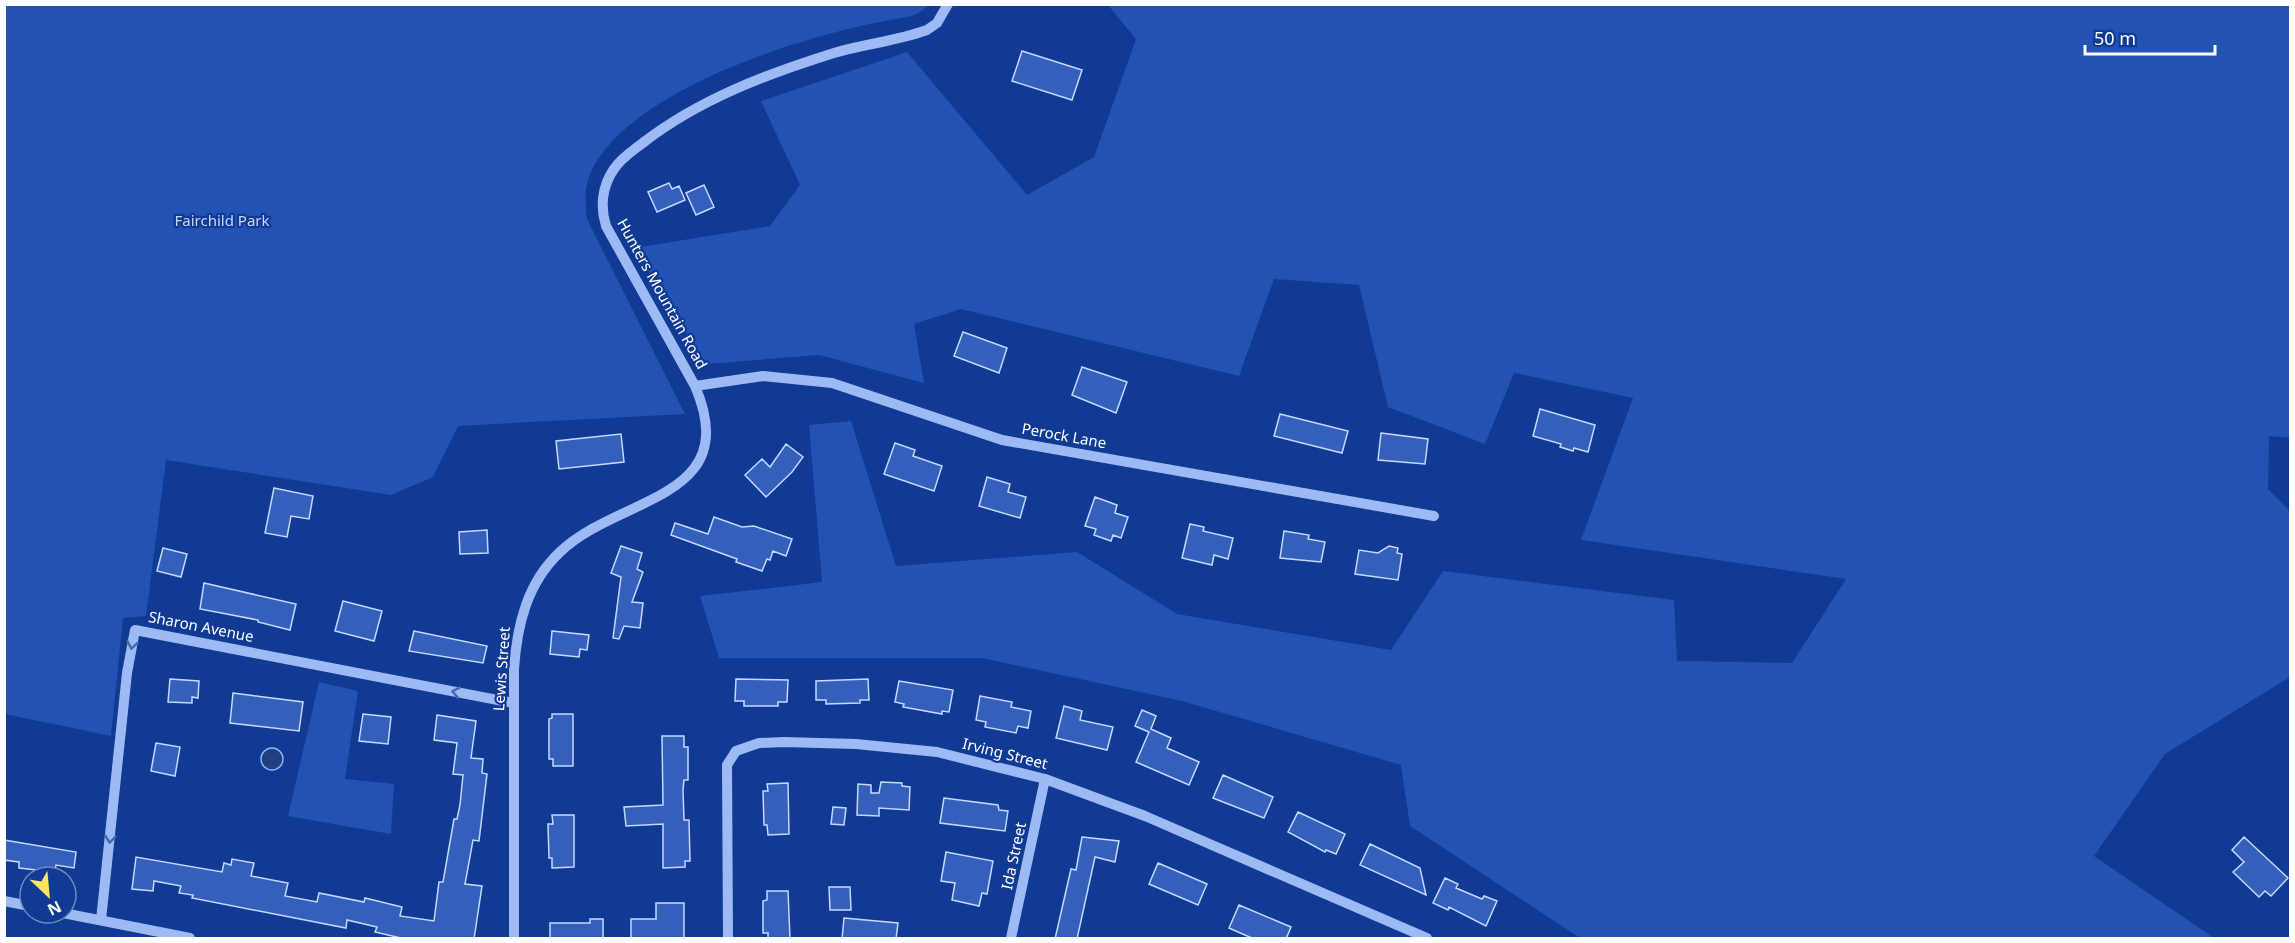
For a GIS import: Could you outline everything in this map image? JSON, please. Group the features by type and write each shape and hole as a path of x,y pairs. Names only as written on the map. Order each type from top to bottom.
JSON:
{"street":[{"name":"Hunters Mountain Road","path":"695,386 606,226 602,214 603,192 614,169 665,126 710,101 794,66 927,30 938,23 948,4"},
{"name":"Perock Lane","path":"695,386 763,376 831,383 1002,440 1434,516"},
{"name":"Lewis Street","path":"514,939 513,703 516,637 522,614 542,573 559,552 578,538 684,481 698,465 706,441 706,425 702,403 695,386"},
{"name":"Sharon Avenue","path":"101,920 127,673 135,630 513,703"},
{"name":"Irving Street","path":"728,939 725,791 727,765 736,751 759,743 784,742 856,744 937,752 1046,779 1145,816 1427,939"},
{"name":"Ida Street","path":"1011,939 1046,779"},
{"path":"78,916 190,939"}],"green space":[{"name":"Fairchild Park","path":"5,4 929,5 917,14 908,17 827,34 780,49 733,66 687,88 647,112 614,140 592,170 586,194 587,219 685,414 458,426 433,477 391,495 166,460 146,616 123,618 111,736 5,714"},
{"path":"1108,5 2290,5 2290,438 2269,436 2268,489 2290,511 2290,677 2165,754 2094,856 2214,938 1580,938 1410,826 1401,765 1182,701 982,658 719,658 700,596 822,582 809,425 851,421 896,566 1077,552 1177,614 1391,650 1443,571 1674,600 1677,661 1792,663 1846,579 1581,540 1633,398 1514,373 1485,444 1388,407 1359,285 1274,279 1239,376 961,309 914,324 924,383 819,355 706,364 634,248 770,226 800,185 761,101 907,52 1027,195 1094,157 1136,39"},
{"path":"319,682 358,691 345,779 394,784 391,834 288,816"}],"shaded area":[{"path":"272,748 280,751 283,759 280,767 272,770 264,767 261,759 264,751"}],"building":[{"path":"1022,51 1082,70 1072,100 1012,81"},
{"path":"669,183 672,189 679,186 685,200 657,212 648,192"},
{"path":"704,185 714,207 696,215 686,193"},
{"path":"963,332 1007,348 999,373 954,356"},
{"path":"1082,367 1127,382 1116,413 1072,395"},
{"path":"1540,409 1595,425 1588,452 1574,448 1573,451 1560,447 1561,444 1533,436"},
{"path":"1280,414 1348,431 1342,453 1274,436"},
{"path":"1381,433 1428,439 1425,464 1378,460"},
{"path":"621,434 624,462 559,469 556,441"},
{"path":"895,443 915,450 913,456 942,466 934,491 884,474"},
{"path":"786,444 803,457 792,472 766,497 745,475 762,459 770,467"},
{"path":"987,477 1010,484 1008,492 1026,497 1020,518 979,506"},
{"path":"274,488 313,496 309,519 291,516 287,537 265,533"},
{"path":"1095,497 1117,505 1115,513 1128,517 1121,538 1113,535 1111,541 1094,535 1096,529 1085,526"},
{"path":"714,517 742,527 754,526 792,539 786,556 773,551 762,571 736,562 737,559 671,535 675,523 708,534"},
{"path":"1190,524 1204,527 1203,531 1233,538 1228,559 1214,555 1212,565 1182,558"},
{"path":"487,530 488,553 460,554 459,532"},
{"path":"1284,531 1309,535 1308,539 1325,542 1321,562 1280,558"},
{"path":"621,546 642,553 637,569 643,572 632,602 643,603 640,628 624,626 619,639 613,638 621,577 611,573"},
{"path":"1389,546 1398,548 1397,553 1402,554 1398,580 1355,574 1359,550 1378,553"},
{"path":"163,548 187,554 181,577 157,571"},
{"path":"204,583 296,604 290,630 258,622 258,620 200,609"},
{"path":"343,601 382,611 374,641 335,631"},
{"path":"414,631 487,646 483,663 409,651"},
{"path":"552,631 589,635 587,650 580,649 579,657 550,654"},
{"path":"170,679 199,681 198,698 192,697 192,703 168,702"},
{"path":"736,679 788,680 787,702 778,702 778,706 744,706 744,701 735,701"},
{"path":"868,679 869,700 860,700 860,703 826,704 826,700 816,700 816,681"},
{"path":"899,681 953,690 949,712 942,711 942,714 903,707 904,704 895,702"},
{"path":"233,693 303,702 299,731 230,723"},
{"path":"980,696 1012,702 1011,707 1031,711 1028,728 1018,726 1016,733 985,727 986,722 976,720"},
{"path":"1064,706 1082,711 1080,720 1113,727 1107,750 1056,738"},
{"path":"1142,710 1156,716 1151,729 1171,738 1167,748 1199,762 1189,785 1136,762 1149,732 1135,726"},
{"path":"363,714 391,717 388,744 359,741"},
{"path":"552,714 573,714 573,766 553,766 553,759 549,759 549,719 552,718"},
{"path":"437,715 476,721 471,758 483,759 482,773 487,774 479,841 473,840 465,884 482,886 474,939 405,939 375,932 377,927 347,920 346,928 192,898 193,895 179,893 181,886 154,881 153,891 132,889 136,857 222,872 224,863 231,865 232,859 254,863 251,876 288,883 285,896 317,902 319,893 364,902 365,898 402,907 400,916 434,921 439,882 443,882 454,819 457,819 460,805 463,775 453,774 457,743 434,740"},
{"path":"662,736 684,736 684,747 688,747 688,780 684,780 683,790 684,820 689,820 690,861 685,861 685,867 663,868 663,824 626,826 624,807 663,805"},
{"path":"156,743 180,747 175,776 151,771"},
{"path":"1223,775 1273,797 1264,818 1213,798"},
{"path":"881,782 902,783 902,786 910,787 909,810 879,808 879,816 857,815 858,784 871,785 871,793 879,793"},
{"path":"788,783 789,834 768,835 767,825 764,825 763,791 768,791 767,784"},
{"path":"944,798 998,805 999,810 1008,811 1005,831 940,823"},
{"path":"833,807 846,808 844,825 831,824"},
{"path":"1298,812 1345,834 1336,854 1326,850 1325,852 1288,832"},
{"path":"552,815 574,815 574,867 552,868 552,858 549,858 548,824 553,824"},
{"path":"1082,837 1119,841 1115,862 1095,857 1077,939 1055,939 1071,869 1076,870"},
{"path":"2244,837 2288,878 2271,896 2265,891 2259,897 2233,872 2244,862 2232,850"},
{"path":"4,840 76,852 74,865 19,865 19,862 4,860"},
{"path":"1370,844 1420,868 1426,895 1360,865"},
{"path":"946,852 993,861 987,894 982,893 979,906 952,900 955,883 941,881"},
{"path":"1158,863 1207,884 1198,905 1149,884"},
{"path":"1445,878 1458,884 1456,888 1482,899 1484,896 1497,901 1486,926 1449,907 1448,910 1433,903"},
{"path":"829,887 850,887 851,910 830,910"},
{"path":"767,891 788,891 790,939 768,939 768,933 763,933 763,901 767,900"},
{"path":"656,903 684,903 684,939 631,939 631,919 656,919"},
{"path":"1239,905 1291,927 1286,939 1254,939 1229,928"},
{"path":"844,918 898,923 896,939 842,939"},
{"path":"590,919 603,919 603,939 550,939 550,923 590,923"}]}
